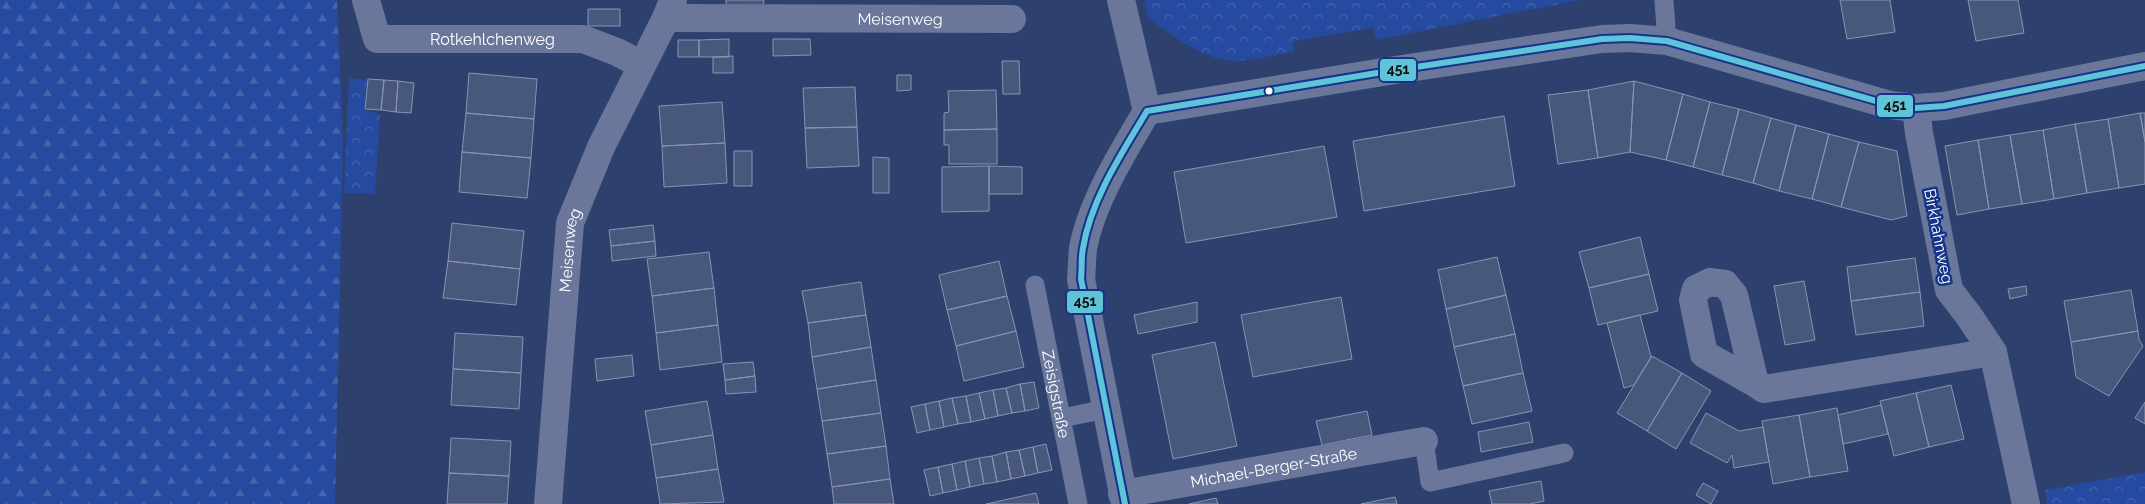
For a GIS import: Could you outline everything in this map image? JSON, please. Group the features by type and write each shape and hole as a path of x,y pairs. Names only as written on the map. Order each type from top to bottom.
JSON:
{"street":[{"name":"Rotkehlchenweg","path":"366,0 377,38 583,39 617,52 642,66"},
{"path":"1122,0 1147,111 1116,164 1093,215 1084,248 1081,279 1124,499"},
{"name":"Meisenweg","path":"548,504 570,223 600,147 670,9 1012,20"},
{"path":"1147,111 1380,72 1602,40 1630,38 1667,41 1890,105 1916,108 1944,106 2145,66"},
{"name":"Birkhahnweg","path":"1916,108 1920,140 1949,290 1993,352 2026,504"},
{"path":"1755,383 1764,389 1993,352"},
{"name":"Michael-Berger-Straße","path":"1124,499 1424,441"}],"lane":[{"path":"1664,1 1667,41"},
{"name":"Zeisigstraße","path":"1036,285 1078,504"},
{"path":"1062,418 1106,409"},
{"path":"1424,441 1430,482 1564,453"}],"green space":[{"path":"0,0 337,0 343,146 335,504 0,504"},
{"path":"1144,0 1580,0 1376,40 1373,28 1293,41 1294,52 1233,61 1209,56 1168,32 1148,18"},
{"path":"349,78 367,80 364,110 380,114 375,194 344,193"},
{"path":"2145,472 2145,504 2047,504 2045,490"}],"building":[{"path":"726,0 764,0 763,7 726,7"},
{"path":"1840,0 1890,0 1895,32 1847,39"},
{"path":"1968,0 2018,0 2024,33 1976,41"},
{"path":"588,9 620,9 620,26 588,26"},
{"path":"729,39 729,57 699,57 699,40"},
{"path":"773,39 810,39 811,55 773,56"},
{"path":"678,40 699,40 699,57 678,57"},
{"path":"733,56 733,73 713,73 713,57"},
{"path":"1002,61 1019,61 1020,94 1003,94"},
{"path":"469,73 537,79 534,119 466,113"},
{"path":"897,75 911,75 911,90 897,91"},
{"path":"368,79 384,80 381,110 365,109"},
{"path":"384,80 398,81 396,112 381,110"},
{"path":"398,81 414,83 411,113 396,112"},
{"path":"1634,81 1683,94 1666,160 1630,152"},
{"path":"1634,81 1630,152 1598,158 1588,90"},
{"path":"855,87 857,127 805,128 803,88"},
{"path":"996,90 997,129 944,130 944,113 949,112 948,91"},
{"path":"1588,90 1598,158 1558,164 1548,95"},
{"path":"1683,94 1710,102 1693,167 1666,160"},
{"path":"722,102 725,143 662,146 659,106"},
{"path":"1710,102 1739,109 1722,175 1693,167"},
{"path":"1739,109 1771,118 1753,183 1722,175"},
{"path":"466,113 534,119 531,158 462,152"},
{"path":"2140,113 2145,113 2145,142"},
{"path":"2140,113 2145,142 2145,184 2119,188 2108,119"},
{"path":"1504,116 1515,186 1364,211 1353,141"},
{"path":"1771,118 1796,125 1779,191 1753,183"},
{"path":"2108,119 2119,188 2087,193 2075,124"},
{"path":"2075,124 2087,193 2054,199 2043,130"},
{"path":"1796,125 1829,134 1812,199 1779,191"},
{"path":"857,127 859,166 807,168 805,128"},
{"path":"997,129 997,164 949,164 949,145 944,145 944,130"},
{"path":"2043,130 2054,199 2022,204 2010,135"},
{"path":"1829,134 1859,142 1841,207 1812,199"},
{"path":"2010,135 2022,204 1989,209 1978,140"},
{"path":"1978,140 1989,209 1957,215 1945,146"},
{"path":"1859,142 1897,151 1907,216 1891,220 1841,207"},
{"path":"725,143 727,183 664,187 662,146"},
{"path":"1324,146 1337,217 1186,243 1174,172"},
{"path":"734,151 752,151 752,186 734,186"},
{"path":"462,152 531,158 527,198 459,192"},
{"path":"873,157 889,158 889,193 873,193"},
{"path":"989,166 989,211 942,212 942,167"},
{"path":"989,166 1022,167 1022,194 989,194"},
{"path":"452,223 524,231 520,269 448,261"},
{"path":"653,225 655,241 611,246 609,230"},
{"path":"1640,237 1649,274 1589,288 1579,252"},
{"path":"655,241 656,256 612,261 611,246"},
{"path":"709,252 714,288 652,296 647,259"},
{"path":"1497,257 1506,295 1446,309 1438,270"},
{"path":"1915,258 1920,292 1851,301 1847,267"},
{"path":"448,261 520,269 516,305 443,298"},
{"path":"999,261 1007,296 947,310 939,275"},
{"path":"1649,274 1658,311 1598,325 1589,288"},
{"path":"1804,281 1815,340 1785,345 1774,286"},
{"path":"861,282 866,315 808,323 802,291"},
{"path":"2026,286 2027,295 2010,299 2008,289"},
{"path":"714,288 718,325 656,333 652,296"},
{"path":"2131,290 2138,331 2071,342 2064,301"},
{"path":"1920,292 1924,326 1856,335 1851,301"},
{"path":"1506,295 1515,334 1454,347 1446,309"},
{"path":"1007,296 1016,331 956,346 947,310"},
{"path":"1341,297 1352,359 1253,377 1241,315"},
{"path":"1197,302 1197,322 1138,334 1134,315"},
{"path":"866,315 871,347 812,357 808,323"},
{"path":"1640,315 1651,357 1634,385 1624,388 1607,323"},
{"path":"718,325 722,362 660,370 656,333"},
{"path":"1016,331 1024,367 964,381 956,346"},
{"path":"2138,331 2139,340 2143,346 2109,396 2076,377 2071,342"},
{"path":"455,333 523,337 521,373 453,369"},
{"path":"1515,334 1523,373 1463,386 1454,347"},
{"path":"1215,342 1237,446 1173,459 1152,355"},
{"path":"871,347 876,380 817,389 812,357"},
{"path":"632,355 634,376 597,381 595,359"},
{"path":"1652,356 1682,373 1647,431 1617,413"},
{"path":"753,362 755,376 725,380 723,364"},
{"path":"453,369 521,373 519,409 451,405"},
{"path":"1523,373 1532,411 1472,424 1463,386"},
{"path":"1682,373 1711,391 1676,449 1647,431"},
{"path":"755,376 756,392 726,394 725,380"},
{"path":"876,380 881,413 822,421 817,389"},
{"path":"1034,382 1039,408 1025,411 1020,384"},
{"path":"1020,384 1025,411 1012,413 1006,388"},
{"path":"1951,385 1964,439 1929,447 1916,393"},
{"path":"1006,388 1012,413 998,416 993,390"},
{"path":"993,390 998,416 985,419 979,393"},
{"path":"979,393 985,419 971,422 966,396"},
{"path":"1916,393 1929,447 1894,456 1880,401"},
{"path":"966,396 971,422 958,424 952,398"},
{"path":"952,398 958,424 944,427 939,401"},
{"path":"707,401 713,435 651,445 645,411"},
{"path":"939,401 944,427 930,430 925,404"},
{"path":"2145,402 2145,424 2135,418"},
{"path":"925,404 930,430 917,433 911,407"},
{"path":"1881,405 1888,434 1843,444 1838,415"},
{"path":"1837,408 1848,471 1810,477 1799,415"},
{"path":"1367,411 1372,435 1322,445 1316,421"},
{"path":"881,413 886,446 827,454 822,421"},
{"path":"1706,413 1739,431 1763,427 1769,462 1734,468 1732,455 1727,463 1690,443"},
{"path":"1799,415 1810,477 1773,484 1762,421"},
{"path":"1529,422 1533,442 1481,452 1478,432"},
{"path":"713,435 718,469 656,478 651,445"},
{"path":"451,438 511,441 509,476 449,473"},
{"path":"1046,444 1052,470 1038,473 1033,447"},
{"path":"886,446 890,479 832,487 827,454"},
{"path":"1033,447 1038,473 1025,476 1019,450"},
{"path":"1019,450 1025,476 1011,479 1006,452"},
{"path":"1006,452 1011,479 997,482 992,456"},
{"path":"992,456 997,482 984,484 979,458"},
{"path":"979,458 984,484 970,487 965,461"},
{"path":"965,461 970,487 957,490 952,464"},
{"path":"952,464 957,490 943,493 938,467"},
{"path":"938,467 943,493 930,496 924,470"},
{"path":"718,469 724,502 660,504 656,478"},
{"path":"449,473 509,476 507,504 447,504"},
{"path":"890,479 894,504 834,504 832,487"},
{"path":"1541,481 1544,501 1530,504 1492,504 1489,491"},
{"path":"1703,483 1718,491 1711,504 1696,495"},
{"path":"1036,493 1039,504 986,504"},
{"path":"1395,497 1397,504 1361,504"},
{"path":"1216,498 1218,504 1189,504"}],"transit line":[{"name":"451","path":"1147,111 1389,71 1602,39 1630,38 1667,41 1890,105 1916,108 1944,106 2145,66"},
{"name":"451","path":"1125,504 1081,279 1082,260 1087,230 1100,194 1147,111"}]}
